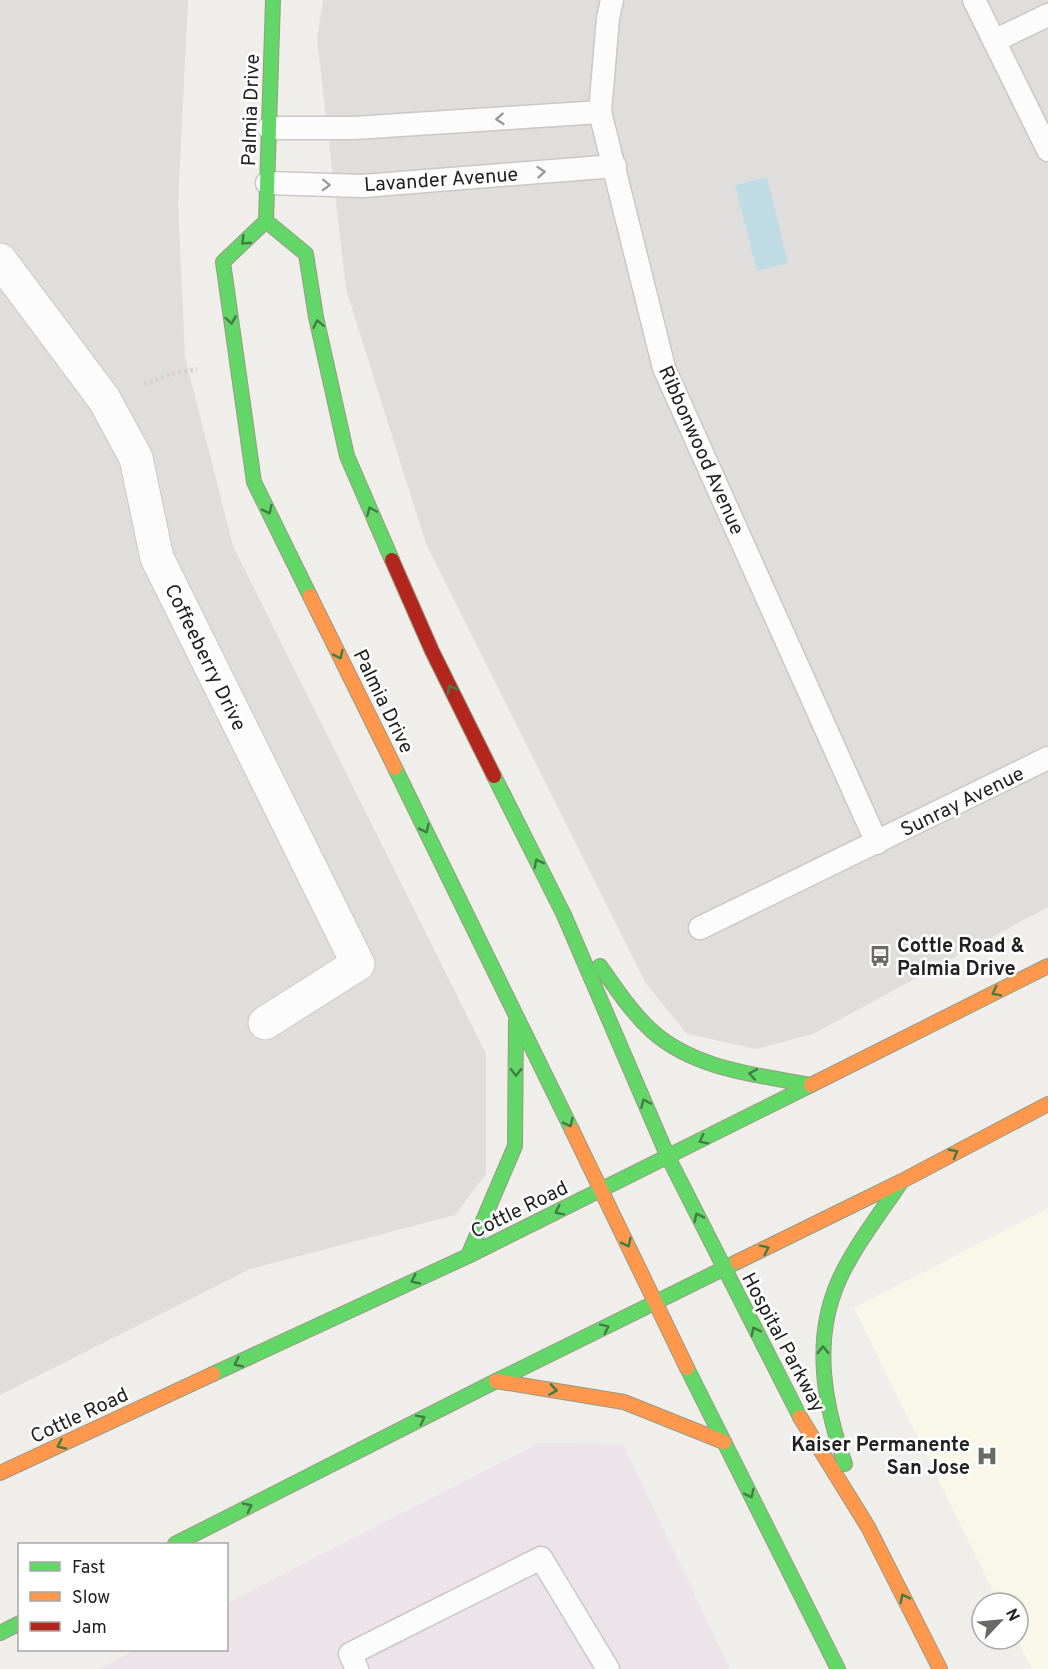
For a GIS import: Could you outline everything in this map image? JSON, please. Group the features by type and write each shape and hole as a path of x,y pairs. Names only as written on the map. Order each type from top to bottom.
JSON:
{"street":[{"name":"Palmia Drive","path":"273,0 266,221 223,262 254,482 602,1190"},
{"path":"266,221 306,254 316,317 347,456 432,651 564,915 668,1157"},
{"name":"Coffeeberry Drive","path":"0,260 104,399 136,458 157,558 358,964 265,1023"},
{"path":"564,915 626,1001 653,1032 682,1052 734,1071 811,1085"},
{"name":"Cottle Road","path":"0,1473 468,1256 1048,966"},
{"path":"468,1256 515,1146 516,1013"},
{"path":"179,1543 496,1381 902,1181 1048,1104"},
{"name":"Hospital Parkway","path":"668,1157 794,1408 868,1527 940,1669"},
{"path":"868,1527 831,1427 824,1386 823,1340 833,1294 853,1256 902,1181"},
{"path":"602,1190 680,1355 838,1669"},
{"path":"496,1381 624,1402 724,1442"},
{"path":"0,1633 18,1624"}],"lane":[{"name":"Ribbonwood Avenue","path":"612,0 608,18 600,112 664,369 877,843"},
{"path":"974,0 1048,150"},
{"path":"994,41 1048,15"},
{"path":"269,128 354,128 600,112"},
{"name":"Lavander Avenue","path":"267,183 363,186 615,166"},
{"name":"Sunray Avenue","path":"700,928 1048,758"},
{"path":"357,1669 350,1654 541,1558 608,1669"}],"path":[{"path":"104,399 172,374 237,361"}],"shaded area":[{"path":"0,0 188,0 178,203 185,357 233,546 486,1054 486,1174 455,1215 250,1269 0,1395"},
{"path":"323,0 1048,0 1048,907 813,1034 756,1049 687,1034 645,982 426,544 346,289 317,39"},
{"name":"Kaiser Permanente San Jose","path":"1048,1208 1048,1669 1032,1669 1023,1651 1030,1651 1030,1591 993,1591 854,1308"},
{"path":"539,1443 623,1444 730,1669 98,1669 134,1651 228,1651 228,1602"}],"water":[{"path":"767,177 788,263 757,271 735,185"}],"traffic: fast":[{"path":"273,0 266,221 223,262 254,482 310,596"},
{"path":"266,221 306,254 316,317 347,456 392,560"},
{"path":"395,768 572,1130"},
{"path":"494,776 564,915 668,1157 800,1417"},
{"path":"600,966 637,1016 669,1044 687,1054 727,1068 811,1085"},
{"path":"468,1256 515,1146 516,1021"},
{"path":"213,1374 468,1256 811,1085"},
{"path":"845,1464 831,1418 827,1395 823,1349 826,1326 831,1303 845,1267 901,1182"},
{"path":"177,1543 737,1262"},
{"path":"687,1368 838,1669"},
{"path":"0,1633 18,1624"}],"traffic: slow":[{"path":"310,596 395,768"},
{"path":"811,1085 1048,966"},
{"path":"737,1262 902,1181 1048,1104"},
{"path":"572,1130 687,1368"},
{"path":"0,1473 213,1374"},
{"path":"496,1381 624,1402 724,1442"},
{"path":"800,1417 868,1527 940,1669"}],"traffic: jam":[{"path":"392,560 432,651 494,776"}],"place":[{"name":"Cottle Road & Palmia Drive","path":"880,956"},
{"name":"Kaiser Permanente San Jose","path":"987,1456"}]}
